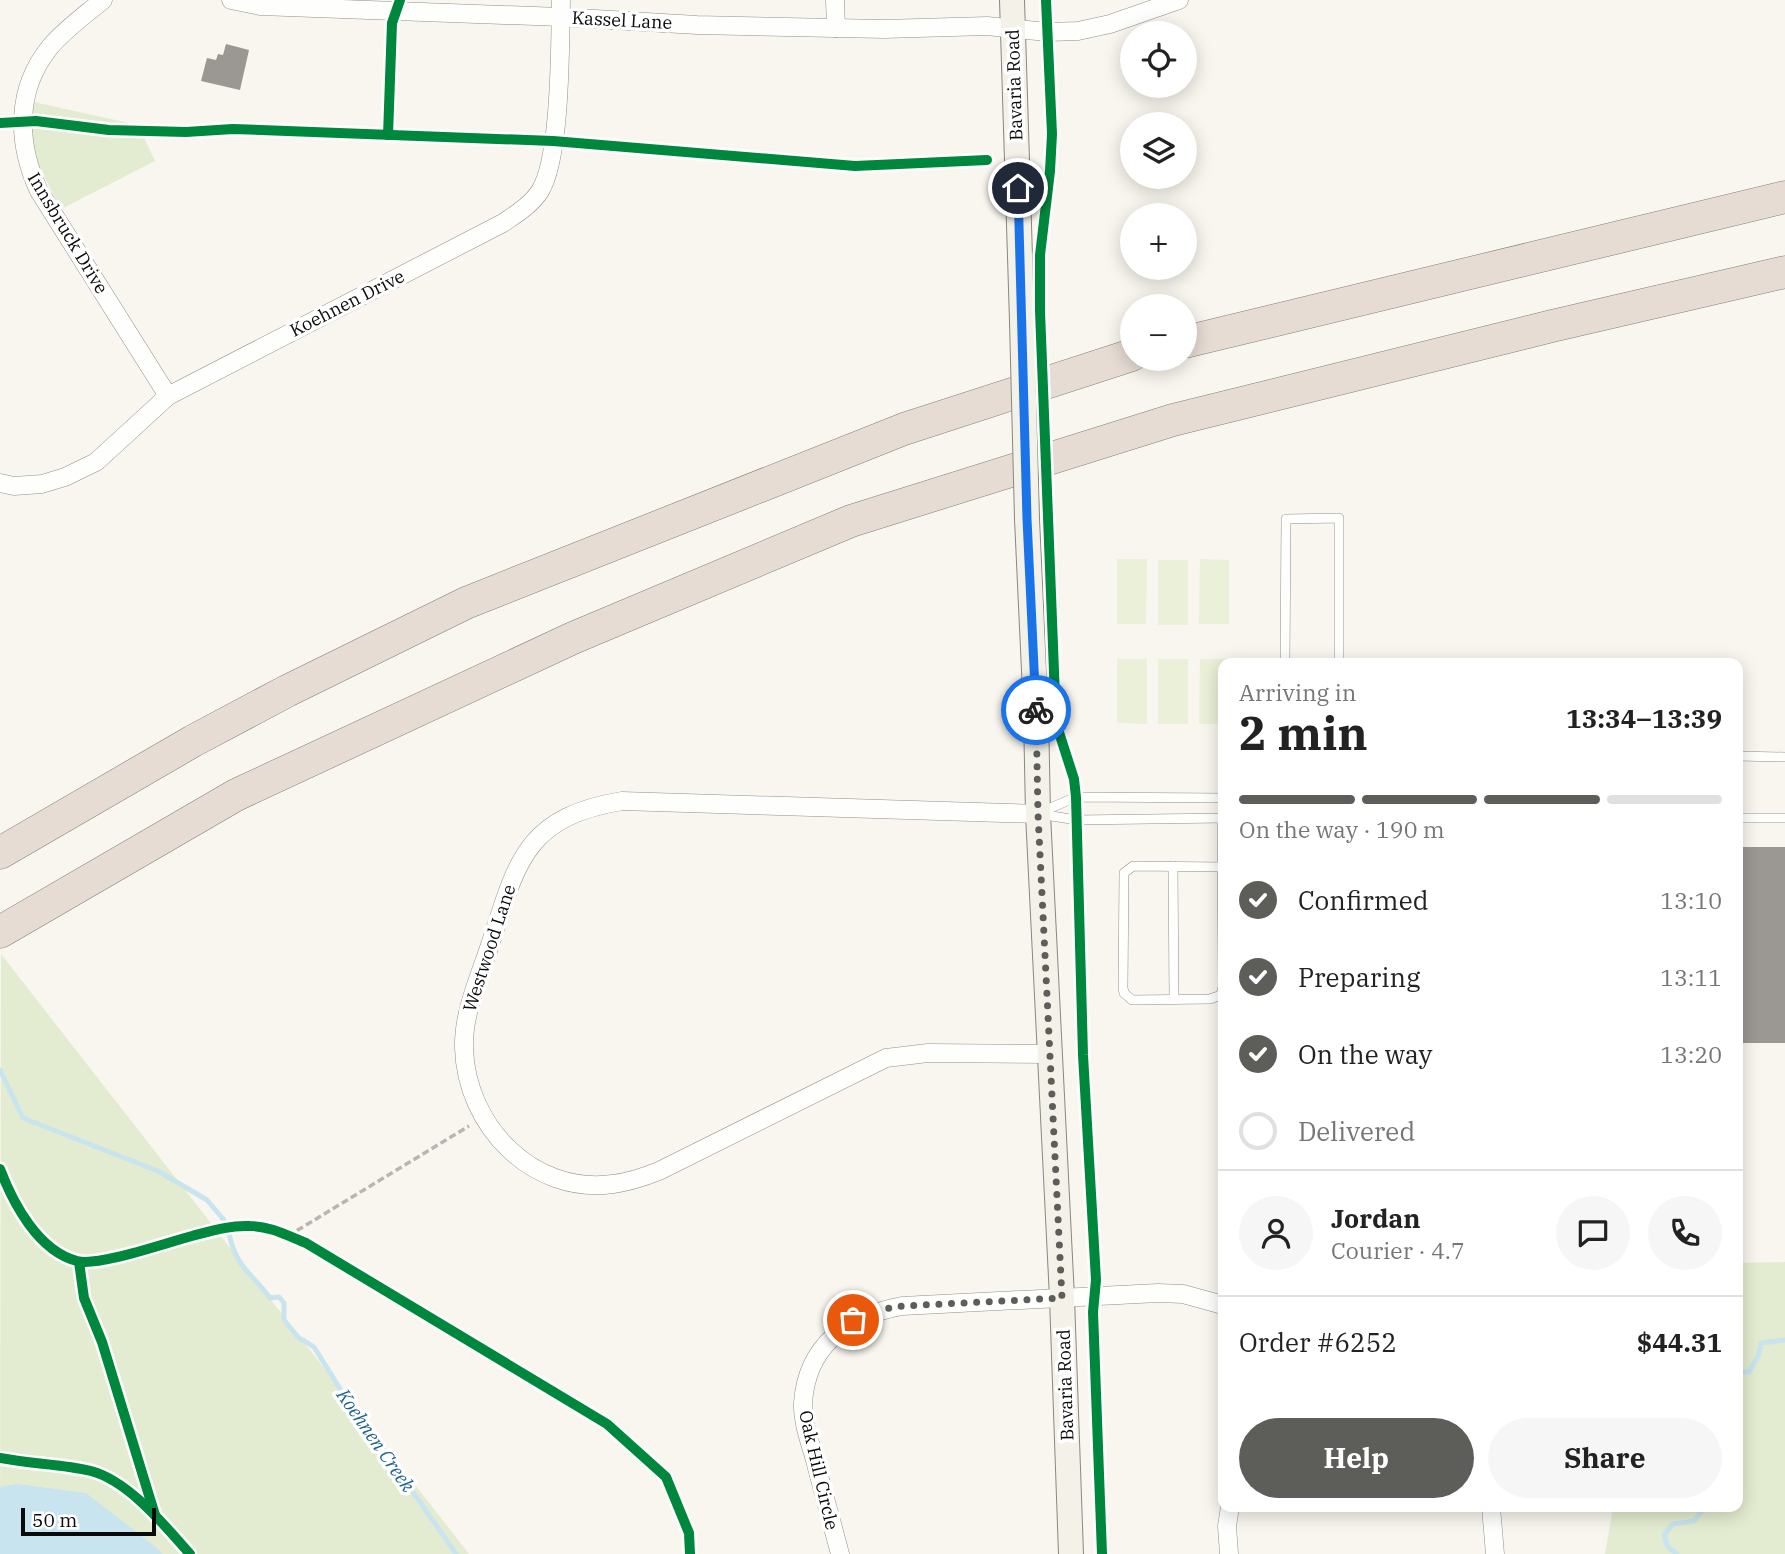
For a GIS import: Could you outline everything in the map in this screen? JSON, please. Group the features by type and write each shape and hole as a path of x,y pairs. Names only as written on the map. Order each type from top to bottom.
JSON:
{"highway":[{"path":"1197,339 1785,197"},
{"path":"0,932 236,795 573,638 850,521 1173,420 1552,326 1785,272"},
{"path":"0,853 193,741 287,691 466,603 904,429 1120,359"}],"street":[{"name":"Innsbruck Drive","path":"103,0 50,47 35,71 25,98 23,148 39,191 168,396"},
{"name":"Kassel Lane","path":"231,0 260,6 561,8 697,24 835,28 986,26 1047,32 1078,31 1110,24 1179,0"},
{"path":"835,0 835,28"},
{"name":"Bavaria Road","path":"1012,0 1038,814 1062,1298 1071,1554"},
{"name":"Koehnen Drive","path":"0,483 14,486 42,484 65,477 96,461 168,396 503,223 521,210 539,192 549,169 557,97 561,8"},
{"name":"Westwood Lane","path":"1038,814 622,800 596,805 570,815 550,827 529,847 513,875 467,1016 464,1046 466,1076 483,1118 514,1156 561,1180 611,1185 659,1171 886,1058 928,1053 1051,1054"},
{"name":"Oak Hill Circle","path":"840,1554 807,1430 803,1405 807,1382 817,1359 832,1337 853,1320 878,1310 902,1306 1062,1298 1183,1294 1218,1304"},
{"path":"1229,1512 1227,1525 1229,1554"},
{"path":"1491,1512 1495,1554"}],"lane":[{"path":"1285,658 1286,519 1339,518 1339,658"},
{"path":"1743,756 1785,757"},
{"path":"1038,814 1076,797 1218,798"},
{"path":"1038,814 1077,820 1218,818"},
{"path":"1743,818 1785,818"},
{"path":"1218,867 1133,866 1124,873 1122,988 1132,1000 1218,997"},
{"path":"1173,866 1174,1000"}],"path":[{"path":"283,1234 483,1118"},
{"path":"283,1234 306,1243"}],"green space":[{"path":"29,101 138,125 155,161 61,209 32,148"},
{"path":"1117,559 1147,559 1146,624 1117,624"},
{"path":"1200,559 1229,560 1229,624 1199,624"},
{"path":"1158,560 1188,560 1188,625 1158,625"},
{"path":"1117,659 1147,659 1147,724 1117,723"},
{"path":"1158,659 1188,659 1188,724 1158,724"},
{"path":"1200,659 1218,659 1218,724 1199,724"},
{"path":"1,954 469,1554 0,1554"},
{"path":"1785,1262 1785,1554 1605,1554 1612,1512 1743,1512 1743,1263"}],"water":[{"path":"17,1484 86,1493 162,1554 0,1554 0,1487"}],"building":[{"path":"226,44 249,50 240,90 201,81 207,58 216,60 218,54 223,55"},
{"path":"1743,847 1785,847 1785,1043 1743,1043"}],"waterway":[{"name":"Koehnen Creek","path":"0,1070 23,1118 158,1171 207,1200 224,1220"},
{"name":"Koehnen Creek","path":"229,1233 240,1262 270,1298 279,1297 284,1303 284,1320 298,1337 314,1347 351,1410 358,1413 456,1554"},
{"name":"Koehnen Creek","path":"1743,1372 1749,1372 1759,1354 1761,1343 1785,1340"},
{"name":"Koehnen Creek","path":"1677,1554 1668,1547 1664,1535 1673,1524 1694,1521 1701,1512"}],"cycle path":[{"path":"388,135 392,23 400,0"},
{"path":"1046,0 1052,134 1040,255 1040,311 1056,723 1074,779 1076,797 1083,1055 1096,1280 1093,1312 1102,1554"},
{"path":"0,123 36,121 109,130 186,132 233,129 553,141 855,166 987,160"},
{"path":"0,1169 20,1210 39,1236 63,1256 77,1261 116,1257 235,1226 265,1228 306,1243 607,1424 666,1477 689,1533 690,1554"},
{"path":"79,1262 84,1298 102,1342 155,1515"},
{"path":"0,1458 80,1469 105,1476 132,1494 190,1554"}],"way so far":[{"path":"853,1320 878,1310 902,1306 1062,1298 1043,939 1036,710"}],"route":[{"path":"1018,188 1027,519 1036,710"}]}
